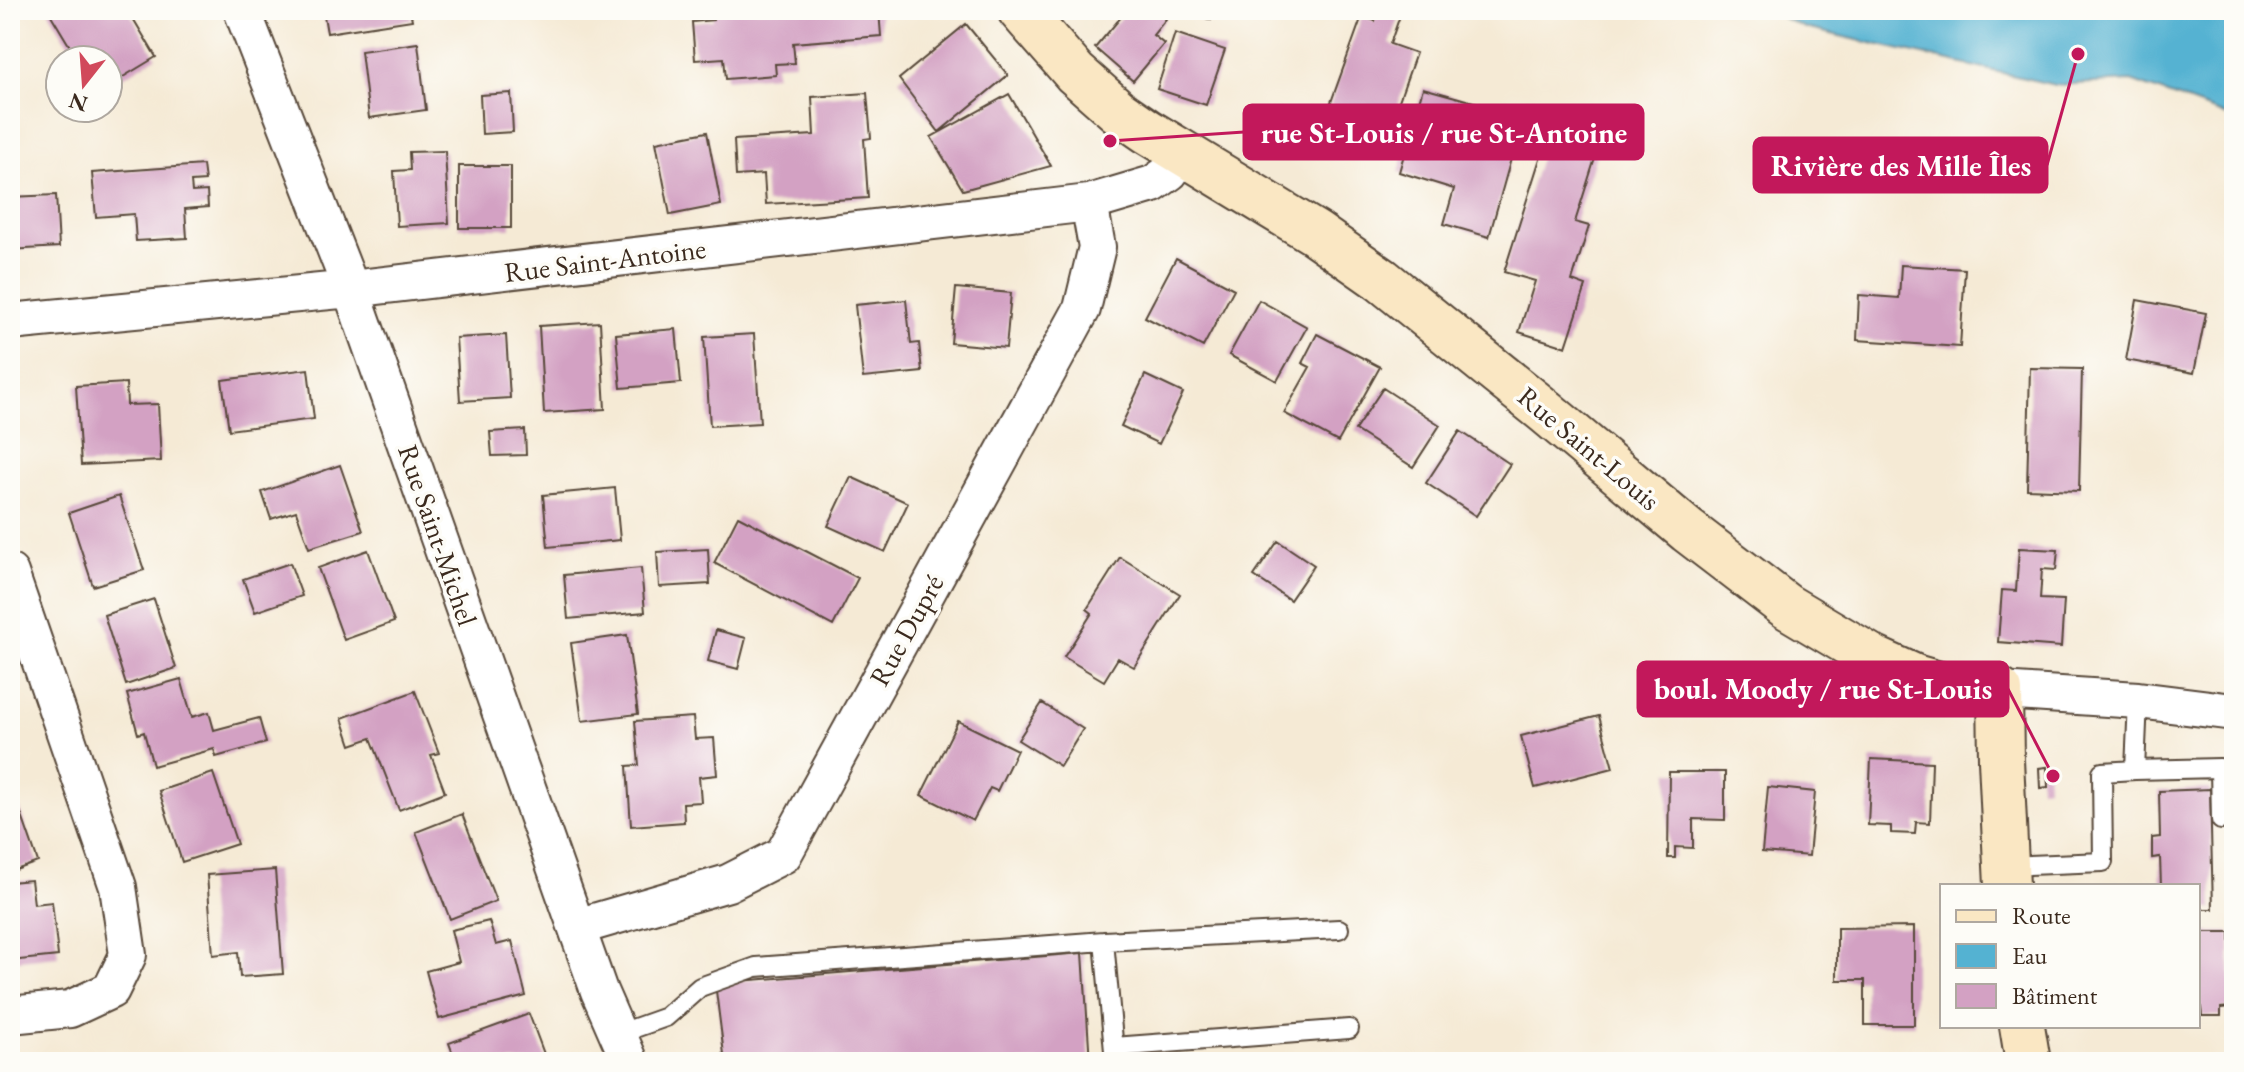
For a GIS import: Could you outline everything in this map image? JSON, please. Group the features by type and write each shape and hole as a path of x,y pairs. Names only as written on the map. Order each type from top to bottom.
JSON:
{"main road":[{"name":"Rue Saint-Louis","path":"1020,10 1084,83 1130,121 1315,233 1382,280 1705,545 1798,614 1875,659 1915,677 1956,689 2000,691"},
{"path":"2000,691 2007,876"},
{"path":"2005,1062 2008,1028"},
{"path":"2022,1028 2028,1062"}],"street":[{"name":"Rue Saint-Michel","path":"242,10 351,289 599,991 624,1048"},
{"name":"Rue Saint-Antoine","path":"10,322 351,289 1089,203 1159,181 1170,172 1182,152"},
{"name":"Rue Dupré","path":"577,927 728,883 783,855 1082,309 1097,247 1089,203"},
{"path":"10,573 118,887 128,955 111,990 70,1009 10,1015"},
{"name":"Rue Saint-Louis","path":"2000,691 2138,700 2234,712"}],"lane":[{"path":"2135,770 2138,700"},
{"path":"2007,876 2103,862 2102,772 2220,768 2221,820"},
{"path":"624,1048 700,987 756,967 1104,941 1339,929"},
{"path":"1104,941 1114,1055 1349,1029"}],"water":[{"path":"1767,10 2234,10 2234,120 2131,81 2055,85 1805,28"}],"building":[{"path":"48,10 128,10 156,57 124,76 124,44 68,44"},
{"path":"323,10 410,10 412,20 327,33"},
{"path":"713,10 879,10 881,36 793,43 795,63 775,64 776,75 726,79 724,58 695,60 692,22 713,20"},
{"path":"1127,10 1155,10 1166,19 1153,35 1164,44 1133,81 1095,48"},
{"path":"1183,10 1215,10 1211,20"},
{"path":"1378,10 1402,10 1390,44 1416,53 1390,126 1330,105 1362,16 1375,21"},
{"path":"966,24 1008,75 939,132 899,79"},
{"path":"1175,33 1225,50 1206,105 1157,89"},
{"path":"418,43 426,110 369,118 361,51"},
{"path":"1423,88 1488,106 1479,138 1514,148 1489,237 1444,224 1454,189 1399,172"},
{"path":"511,93 513,132 482,134 480,95"},
{"path":"867,93 871,138 864,139 868,198 766,204 764,174 736,176 734,140 814,135 812,97"},
{"path":"1009,94 1051,166 963,190 931,137"},
{"path":"707,132 721,205 670,215 656,142"},
{"path":"1570,143 1597,152 1575,222 1589,226 1572,281 1586,286 1566,347 1519,332 1535,281 1504,272 1543,149 1566,157"},
{"path":"445,151 449,223 397,226 394,171 410,170 409,152"},
{"path":"203,165 205,181 191,182 192,192 207,191 208,207 185,209 187,238 136,241 134,214 96,217 92,173"},
{"path":"459,166 511,166 511,228 459,228"},
{"path":"56,195 59,247 10,250 10,197"},
{"path":"1176,258 1234,289 1203,347 1145,317"},
{"path":"1901,265 1965,269 1960,347 1857,340 1859,295 1899,298"},
{"path":"956,288 1011,293 1006,348 951,343"},
{"path":"906,300 911,344 919,343 922,372 863,378 855,305"},
{"path":"1259,300 1307,327 1277,381 1229,355"},
{"path":"2137,300 2206,313 2194,373 2126,360"},
{"path":"600,322 605,409 544,413 539,326"},
{"path":"676,329 681,383 621,388 616,334"},
{"path":"754,334 760,423 710,426 704,337"},
{"path":"1317,334 1380,367 1338,442 1284,413 1310,367 1302,363"},
{"path":"506,335 510,398 460,401 456,338"},
{"path":"2030,368 2082,369 2079,491 2027,489"},
{"path":"308,369 314,419 229,430 222,380"},
{"path":"1145,375 1183,393 1159,444 1121,426"},
{"path":"126,383 127,405 158,404 161,461 81,465 76,386"},
{"path":"1383,388 1440,425 1413,467 1355,430"},
{"path":"525,430 526,455 492,456 490,432"},
{"path":"1460,431 1510,464 1476,516 1426,483"},
{"path":"340,465 363,531 309,548 296,511 271,519 262,492"},
{"path":"851,477 908,503 885,552 828,526"},
{"path":"615,488 620,540 548,547 543,495"},
{"path":"119,496 144,570 93,586 69,513"},
{"path":"738,516 858,578 833,626 714,563"},
{"path":"1278,541 1314,565 1290,600 1254,576"},
{"path":"2019,548 2058,550 2056,570 2042,569 2040,599 2064,600 2061,647 1998,642 2002,590 2016,591"},
{"path":"708,549 710,584 659,587 657,552"},
{"path":"368,550 394,622 344,640 318,568"},
{"path":"1120,557 1180,594 1134,667 1118,658 1104,681 1064,657 1092,613 1087,609"},
{"path":"290,563 302,596 255,612 243,579"},
{"path":"641,568 645,612 568,619 564,575"},
{"path":"154,599 176,668 126,685 104,615"},
{"path":"716,630 746,638 738,669 708,661"},
{"path":"627,635 638,714 582,721 571,643"},
{"path":"181,679 192,717 209,712 214,730 259,718 266,743 216,757 214,749 153,766 144,732 138,734 127,694"},
{"path":"415,691 439,753 431,755 445,792 399,810 371,738 351,745 342,718"},
{"path":"1042,703 1083,729 1060,766 1018,740"},
{"path":"1599,716 1613,768 1535,788 1521,736"},
{"path":"693,717 695,739 714,738 717,775 699,777 701,802 683,803 684,822 631,826 627,766 639,765 635,721"},
{"path":"958,721 1017,750 997,791 990,788 973,821 921,795"},
{"path":"1871,759 1932,762 1930,823 1916,822 1915,834 1891,833 1891,826 1868,825"},
{"path":"2047,767 2048,787 2040,788 2039,768"},
{"path":"1669,772 1725,772 1725,820 1693,819 1693,848 1675,847 1675,858 1668,858"},
{"path":"213,773 237,844 182,862 159,791"},
{"path":"1768,787 1815,792 1809,856 1762,852"},
{"path":"2210,789 2213,909 2200,909 2200,884 2161,884 2160,857 2152,858 2152,838 2160,837 2159,791"},
{"path":"15,796 38,862 10,872 10,798"},
{"path":"462,814 496,901 450,919 416,832"},
{"path":"275,870 283,974 240,977 238,952 213,955 207,875"},
{"path":"31,880 34,904 52,902 58,956 10,961 10,882"},
{"path":"489,921 496,945 512,941 526,996 439,1019 426,971 459,962 451,930"},
{"path":"1914,927 1914,1025 1865,1025 1865,980 1837,980 1837,928"},
{"path":"2200,932 2230,932 2231,1007 2221,1008 2221,1016 2202,1016"},
{"path":"1083,953 1090,1062 725,1062 715,983"},
{"path":"529,1014 547,1062 456,1062 449,1043"}],"place":[{"name":"Rivière des Mille Îles","path":"2078,54"},
{"name":"rue St-Louis / rue St-Antoine","path":"1110,141"},
{"name":"boul. Moody / rue St-Louis","path":"2053,776"}]}
